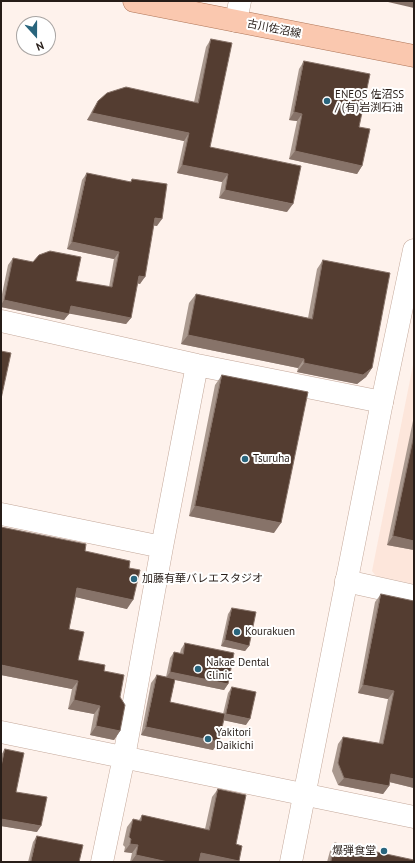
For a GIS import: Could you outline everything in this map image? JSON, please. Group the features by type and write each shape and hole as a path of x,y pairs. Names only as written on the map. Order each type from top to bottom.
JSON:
{"main road":[{"name":"古川佐沼線","path":"134,1 238,11 414,56"}],"street":[{"path":"290,862 414,250"},
{"path":"1,321 197,365 382,402"},
{"path":"102,862 124,757 197,365"},
{"path":"1,514 162,547"},
{"path":"346,581 414,596"},
{"path":"1,732 414,817"}],"shaded area":[{"path":"414,360 414,584 376,576 372,571"}],"building":[{"path":"211,39 232,43 210,147 301,166 293,204 225,190 228,174 182,165 189,133 92,113 98,101 107,93 126,87 198,103"},
{"name":"ENEOS 佐沼SS / (有)岩渕石油","path":"304,61 370,74 359,127 370,129 362,166 295,151 302,114 294,112"},
{"path":"87,173 131,182 132,179 167,184 162,219 155,218 145,277 139,276 131,318 71,306 69,314 4,300 13,258 33,262 39,255 50,251 81,257 76,281 112,287 119,252 72,242"},
{"path":"323,260 390,273 372,368 363,375 304,363 304,359 188,335 196,294 312,319"},
{"path":"1,351 11,353 1,399"},
{"name":"Tsuruha","path":"222,375 308,392 281,523 195,506"},
{"path":"414,435 414,541 393,536"},
{"path":"1,527 86,544 85,551 130,561 129,568 140,570 133,600 77,588 69,629 84,632 78,660 105,665 104,671 124,675 120,697 125,705 120,731 96,726 100,706 74,700 78,681 1,665"},
{"path":"381,594 414,601 414,779 391,774 389,786 344,778 338,763 343,737 383,744 394,691 363,685"},
{"name":"Kourakuen","path":"232,608 256,612 249,646 225,640"},
{"name":"Nakae Dental Clinic","path":"185,643 234,653 228,684 170,672 174,652 183,654"},
{"path":"157,675 175,679 170,702 225,714 219,742 146,727"},
{"path":"232,687 256,692 250,719 226,714"},
{"path":"5,749 24,753 16,792 47,797 41,826 1,819 1,767"},
{"path":"218,789 246,795 236,844 242,846 239,861 201,853 199,862 168,862 136,855 138,845 130,844 131,839 129,837 133,819 141,821 142,815 209,830"},
{"path":"37,836 83,845 79,862 31,862"},
{"path":"335,843 414,860 414,862 331,862"}],"place":[{"name":"ENEOS 佐沼SS / (有)岩渕石油","path":"327,101"},
{"name":"Tsuruha","path":"245,459"},
{"name":"加藤有華バレエスタジオ","path":"134,579"},
{"name":"Kourakuen","path":"237,632"},
{"name":"Nakae Dental Clinic","path":"198,669"},
{"name":"Yakitori Daikichi","path":"208,739"},
{"name":"爆弾食堂","path":"384,851"}]}
